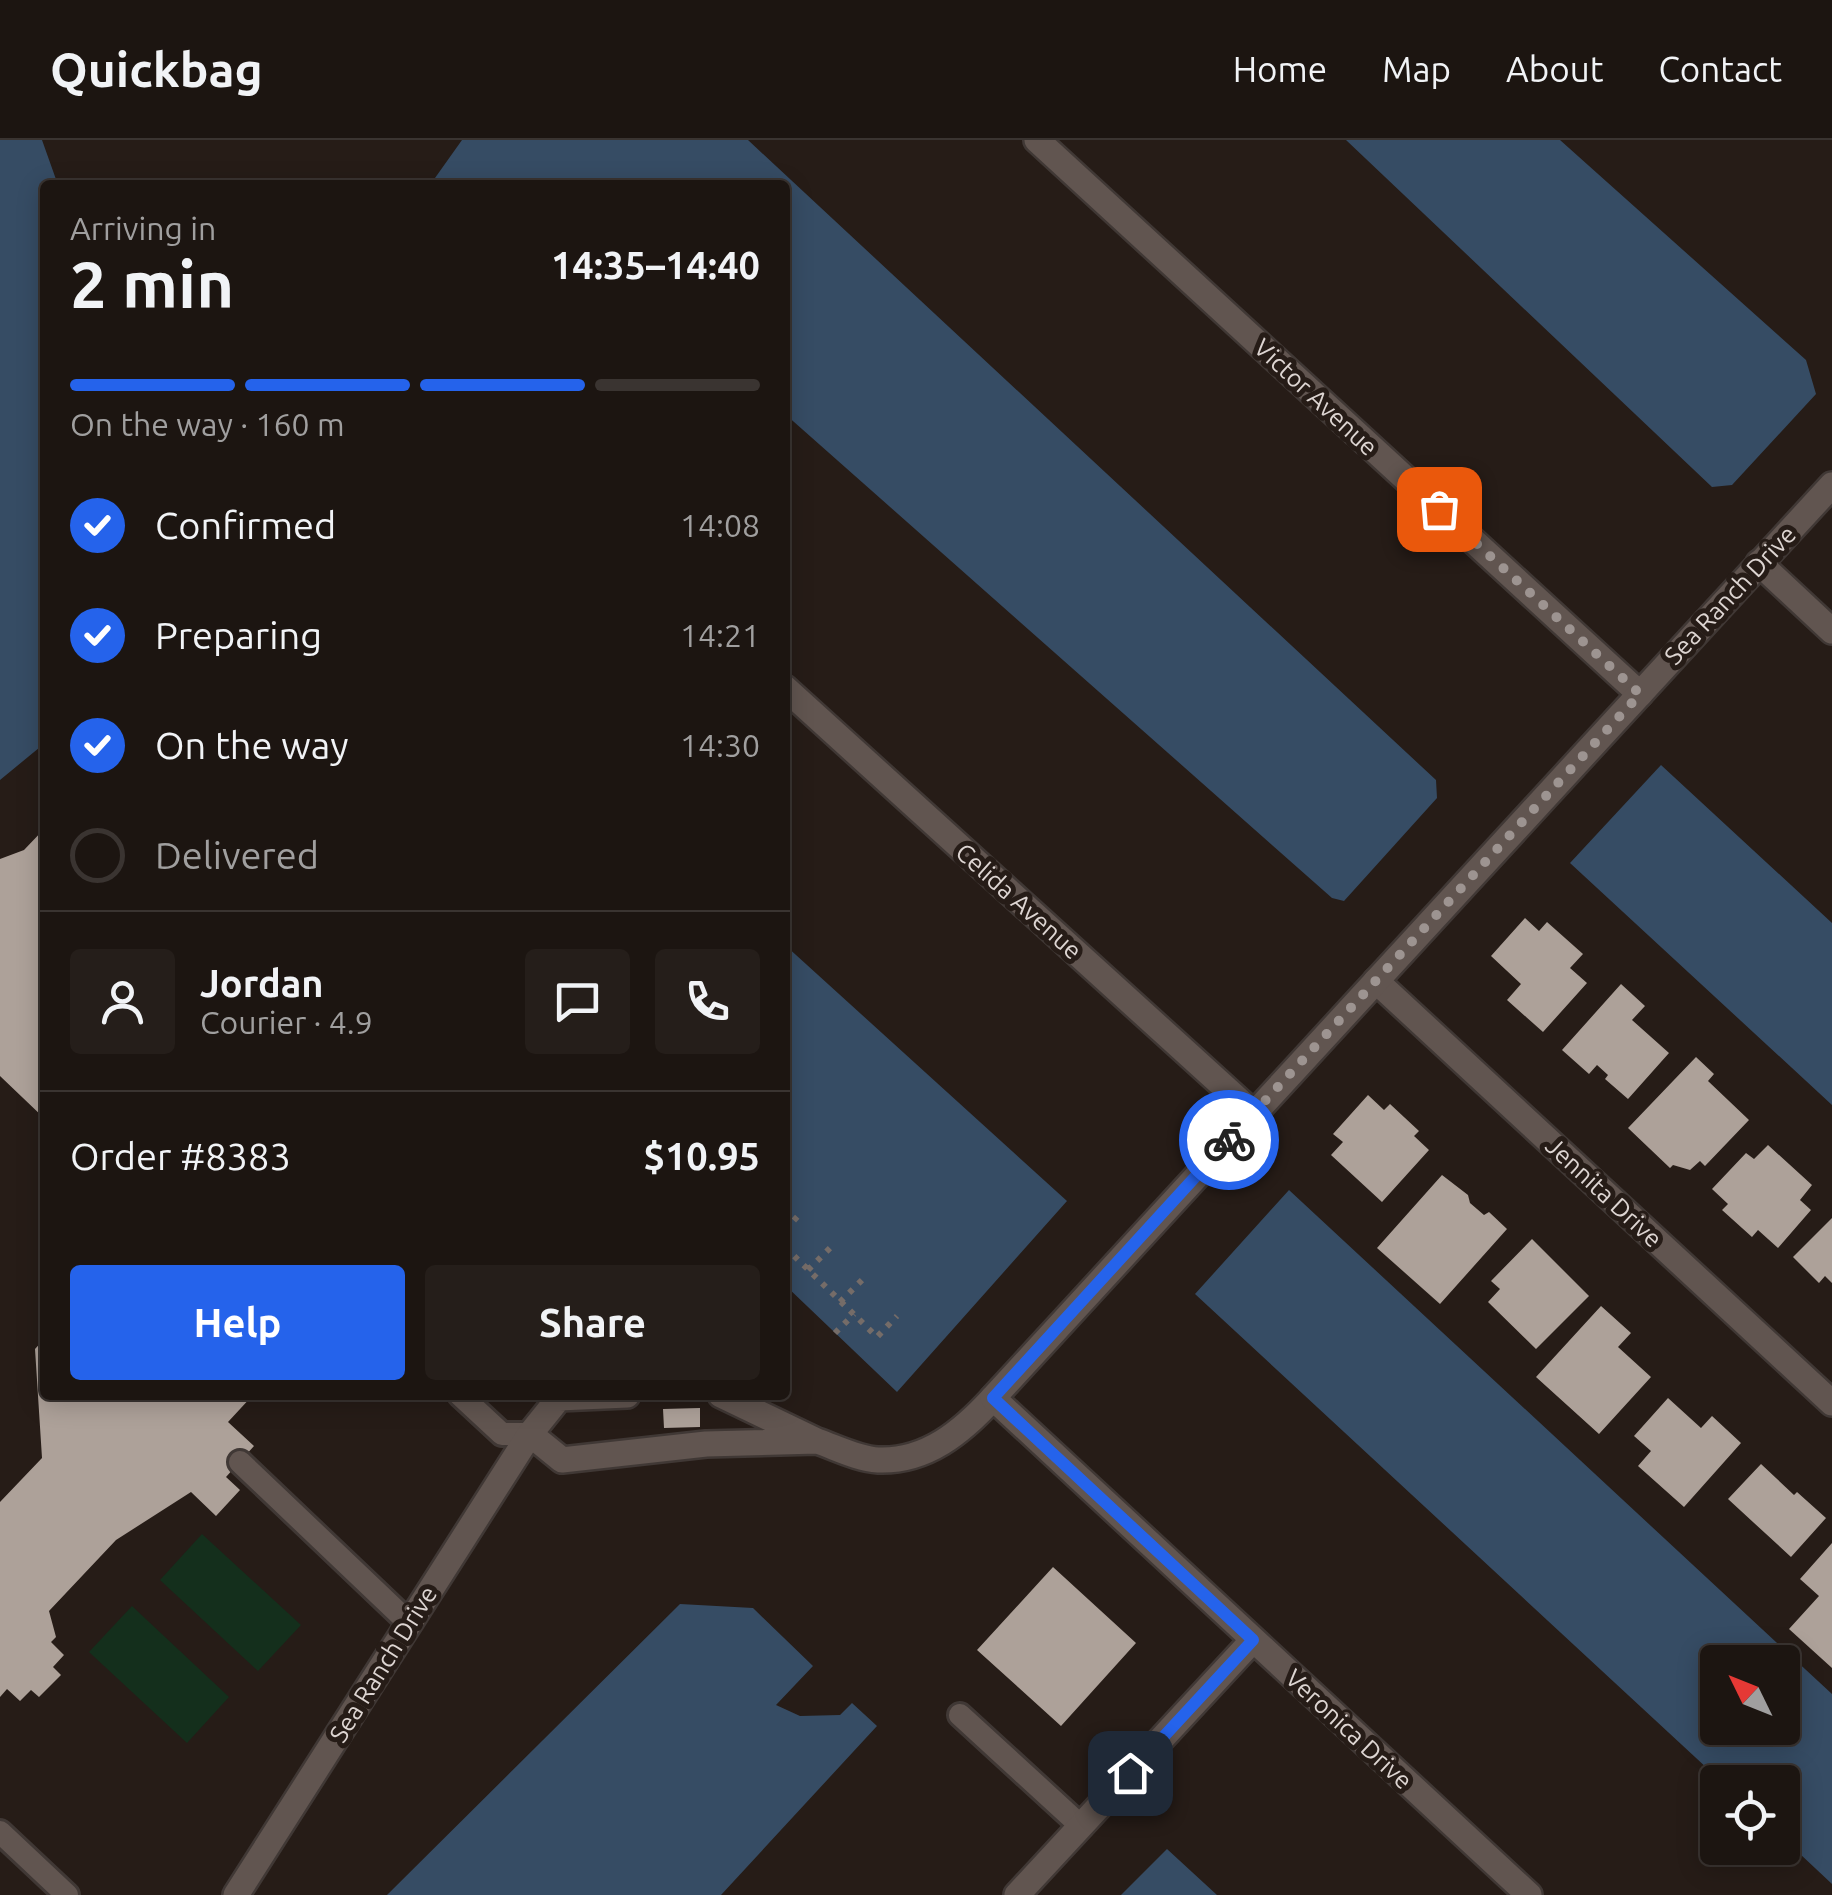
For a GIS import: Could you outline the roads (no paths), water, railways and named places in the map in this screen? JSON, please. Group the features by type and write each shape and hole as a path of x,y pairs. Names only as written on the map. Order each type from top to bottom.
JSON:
{"street":[{"name":"Victor Avenue","path":"1037,140 1640,694"},
{"name":"Sea Ranch Drive","path":"731,1400 817,1441 876,1460 928,1452 967,1426 1832,485"},
{"path":"1760,564 1832,631"},
{"name":"Celida Avenue","path":"790,693 1254,1114"},
{"name":"Jennita Drive","path":"1376,980 1832,1403"},
{"name":"Veronica Drive","path":"993,1398 1529,1895"},
{"name":"Sea Ranch Drive","path":"236,1895 530,1434 557,1400"},
{"name":"Sea Ranch Drive","path":"530,1434 562,1460 706,1444 817,1441"},
{"path":"1016,1895 1253,1640"}],"lane":[{"path":"465,1400 502,1434 530,1434"},
{"path":"240,1462 410,1622"},
{"path":"960,1714 1080,1826"},
{"path":"0,1832 67,1895"}],"water":[{"path":"0,140 42,140 56,180 40,180 40,747 0,780"},
{"path":"462,140 748,140 1436,780 1437,798 1344,901 1332,898 790,418 790,180 434,180"},
{"path":"1346,140 1560,140 1806,360 1816,394 1732,485 1712,487"},
{"path":"1661,765 1832,923 1832,1105 1570,863"},
{"path":"790,950 1067,1201 897,1392 790,1290"},
{"path":"1289,1190 1779,1645 1700,1645 1700,1745 1800,1745 1800,1664 1832,1694 1832,1884 1800,1854 1800,1765 1704,1765 1195,1294"},
{"path":"680,1604 753,1608 813,1666 776,1705 800,1716 840,1715 852,1703 877,1726 721,1895 387,1895"},
{"path":"1167,1849 1217,1895 1121,1895"}]}
